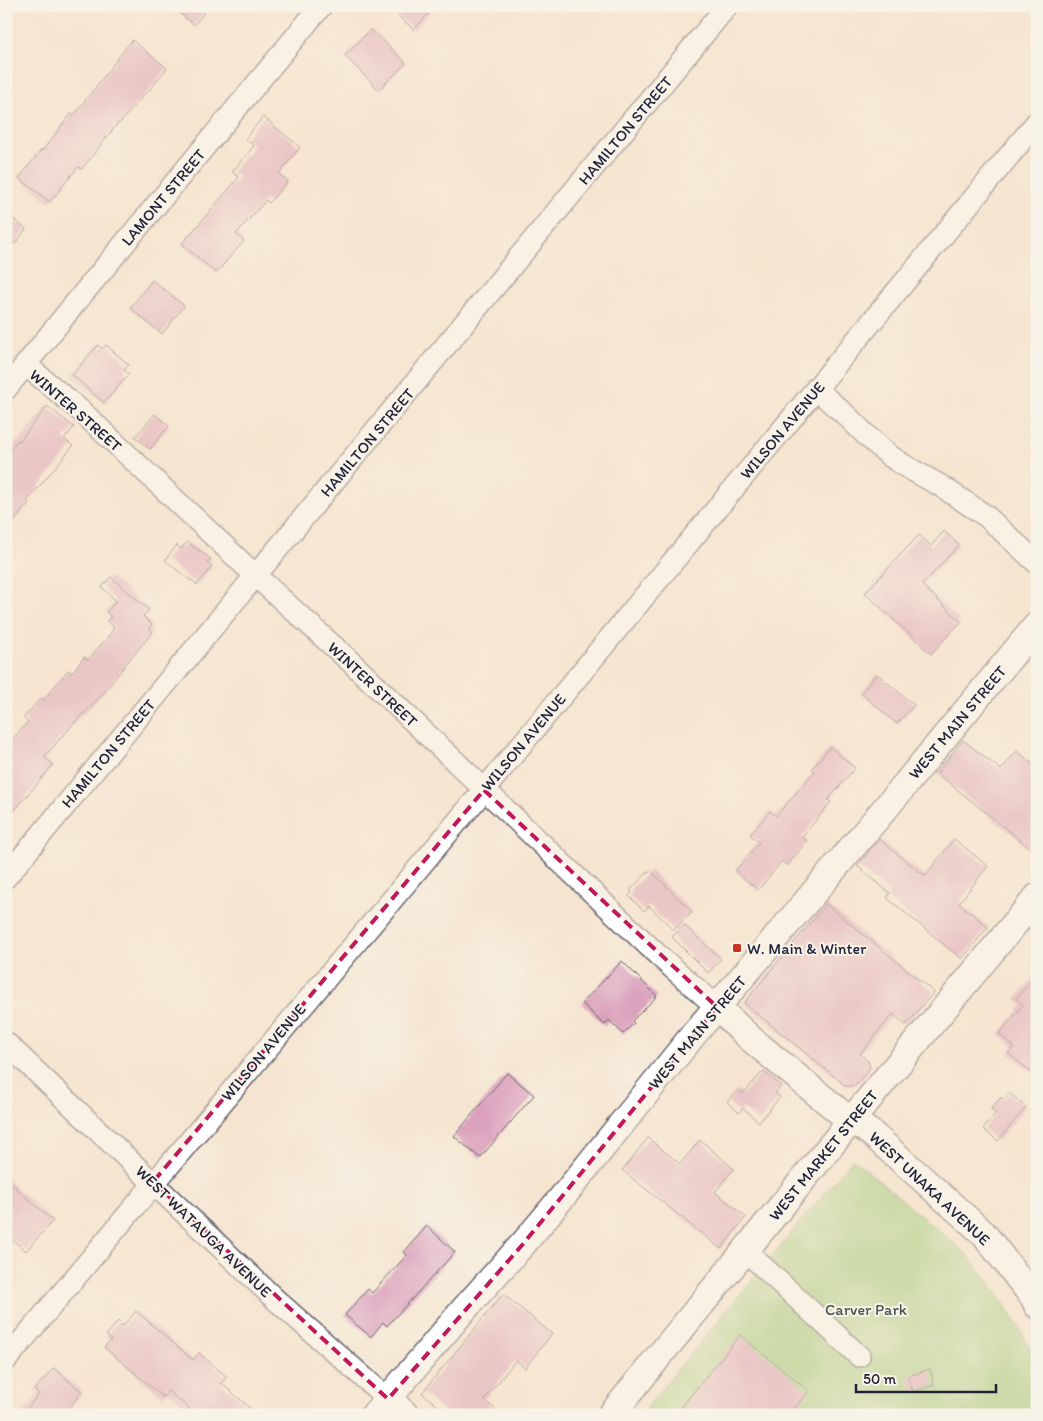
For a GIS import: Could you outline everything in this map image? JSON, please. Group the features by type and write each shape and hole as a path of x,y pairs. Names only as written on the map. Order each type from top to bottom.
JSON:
{"main road":[{"name":"WEST MAIN STREET","path":"389,1409 718,1007 1037,625"},
{"name":"WEST MARKET STREET","path":"611,1415 1037,897"},
{"name":"WEST UNAKA AVENUE","path":"718,1007 752,1039 852,1120 871,1133 984,1234 1034,1298 1037,1305"}],"street":[{"name":"LAMONT STREET","path":"6,389 321,6"},
{"name":"HAMILTON STREET","path":"6,876 727,6"},
{"name":"WILSON AVENUE","path":"6,1360 153,1182 484,790 1037,122"},
{"name":"WINTER STREET","path":"26,365 81,411 352,664 658,955 718,1007"},
{"path":"816,389 890,456 941,486 986,516 1037,563"},
{"name":"WEST WATAUGA AVENUE","path":"6,1044 153,1182 389,1409"},
{"path":"746,1251 859,1356"}],"highlighted area":[{"path":"484,790 717,1007 523,1244 388,1399 153,1182"}],"green space":[{"name":"Carver Park","path":"853,1159 965,1253 991,1284 1018,1325 1037,1366 1037,1415 640,1415"}],"building":[{"path":"171,6 209,6 194,25"},
{"path":"388,6 435,6 414,30"},
{"path":"371,29 406,63 379,90 345,56"},
{"path":"132,40 167,68 146,94 118,123 82,169 78,167 50,202 19,178 72,113 74,115"},
{"path":"263,117 300,147 279,174 288,181 269,203 266,200 236,234 244,241 216,273 182,244 239,177 232,172 254,146 245,139"},
{"path":"6,213 26,229 15,244 6,237"},
{"path":"152,280 184,306 162,334 130,308"},
{"path":"98,345 102,349 106,345 129,365 124,370 129,374 104,403 72,375"},
{"path":"47,406 74,427 64,439 73,446 27,501 29,503 6,531 6,454 18,440 19,442"},
{"path":"155,414 169,426 150,449 135,437"},
{"path":"944,531 959,545 922,585 961,622 931,654 865,593 919,535 931,546"},
{"path":"187,542 211,559 207,563 212,567 197,585 165,560 177,545 181,549"},
{"path":"111,577 149,610 143,616 152,625 149,628 153,632 105,691 44,757 53,765 14,811 6,805 6,746 28,722 23,718 41,698 43,700 68,670 72,673 84,657 88,660 111,633 114,627 107,621 111,616 106,612 116,601 102,587"},
{"path":"877,674 914,705 897,724 861,693"},
{"path":"963,740 1001,770 1017,751 1037,768 1037,854 937,773"},
{"path":"830,747 855,768 828,800 831,802 802,837 807,841 787,866 782,861 758,890 735,871 759,842 750,835 770,811 776,816 815,771 812,769"},
{"path":"879,839 925,876 954,839 988,866 959,903 988,927 962,959 887,898 890,893 857,866"},
{"path":"650,870 692,912 674,930 649,906 644,911 629,896 632,892 630,890"},
{"path":"826,904 934,992 906,1025 893,1014 860,1054 868,1061 870,1067 856,1085 851,1086 846,1086 744,1003"},
{"path":"684,925 721,959 708,973 672,937"},
{"path":"622,961 657,996 632,1021 634,1023 623,1034 609,1020 604,1025 582,1003"},
{"path":"1037,973 1037,1077 1008,1053 1014,1047 999,1034 1023,1005 1016,999"},
{"path":"763,1071 781,1086 775,1093 780,1097 759,1122 743,1108 739,1113 727,1102 738,1090 743,1094"},
{"path":"507,1073 534,1095 480,1158 454,1136"},
{"path":"1009,1093 1026,1107 998,1141 983,1129 996,1113 991,1109 1001,1097 1004,1100"},
{"path":"648,1138 680,1164 700,1140 734,1169 715,1192 746,1217 721,1249 622,1170"},
{"path":"6,1179 53,1221 26,1251 6,1234"},
{"path":"427,1226 455,1252 387,1326 383,1322 371,1337 345,1315 368,1289 372,1293 407,1255 404,1252"},
{"path":"503,1294 552,1334 525,1368 516,1360 484,1400 502,1415 449,1415 422,1393"},
{"path":"136,1311 193,1360 199,1353 227,1377 221,1383 258,1415 197,1415 168,1391 163,1397 104,1347 111,1340 106,1336 118,1321 123,1326"},
{"path":"740,1335 809,1391 789,1415 675,1415"},
{"path":"54,1368 82,1392 63,1415 22,1415 39,1394 34,1390"},
{"path":"930,1369 934,1385 913,1392 908,1376"}],"place":[{"name":"W. Main & Winter","path":"737,948"}]}
